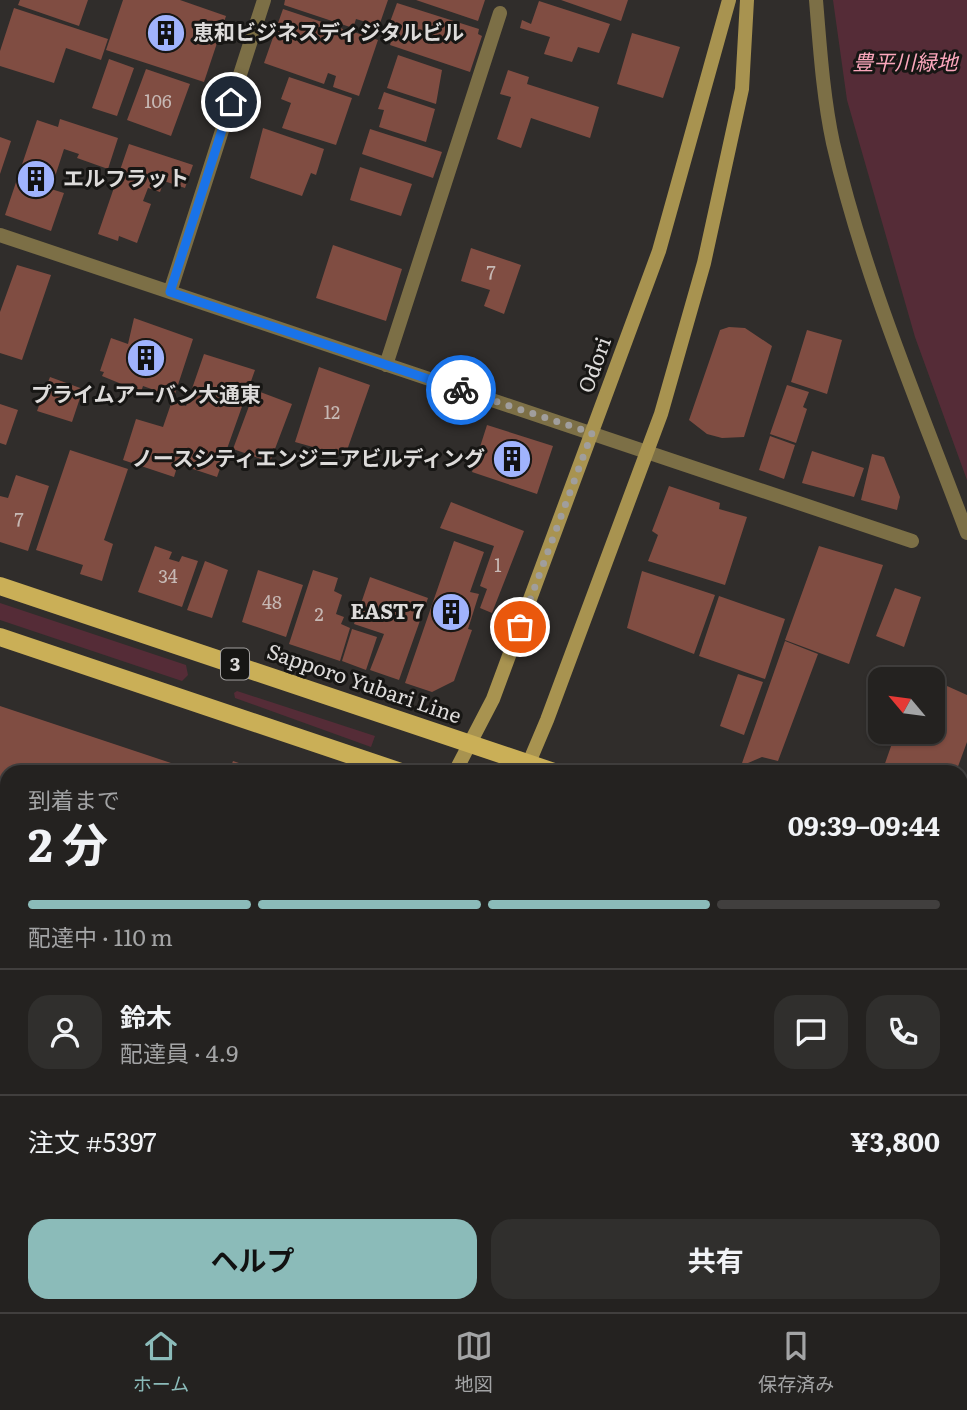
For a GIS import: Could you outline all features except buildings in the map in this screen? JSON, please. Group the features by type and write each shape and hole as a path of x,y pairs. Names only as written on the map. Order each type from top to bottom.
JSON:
{"main road":[{"name":"Sapporo Yubari Line","path":"0,586 470,744 519,765"},
{"name":"3","path":"0,637 380,765"}],"street":[{"path":"170,292 264,0"},
{"name":"Odori","path":"459,765 493,699 659,251 729,0"},
{"path":"527,765 547,720 648,453 704,263 742,89 747,0"},
{"path":"816,0 821,65 833,143 870,273 967,533"},
{"path":"386,365 500,13"},
{"path":"0,235 912,541"}],"green space":[{"name":"豊平川緑地","path":"833,0 967,0 967,480 915,337 847,100"},
{"path":"0,603 186,665 188,675 182,681 0,620"},
{"path":"237,691 375,736 371,747 235,698 234,693"}],"way so far":[{"path":"461,390 592,433 520,627"}],"place":[{"name":"恵和ビジネスディジタルビル","path":"166,33"},
{"name":"エルフラット","path":"36,179"},
{"name":"プライムアーバン大通東","path":"146,358"},
{"name":"ノースシティエンジニアビルディング","path":"512,459"},
{"name":"EAST 7","path":"451,612"}],"route":[{"path":"231,102 170,292 461,390"}]}
